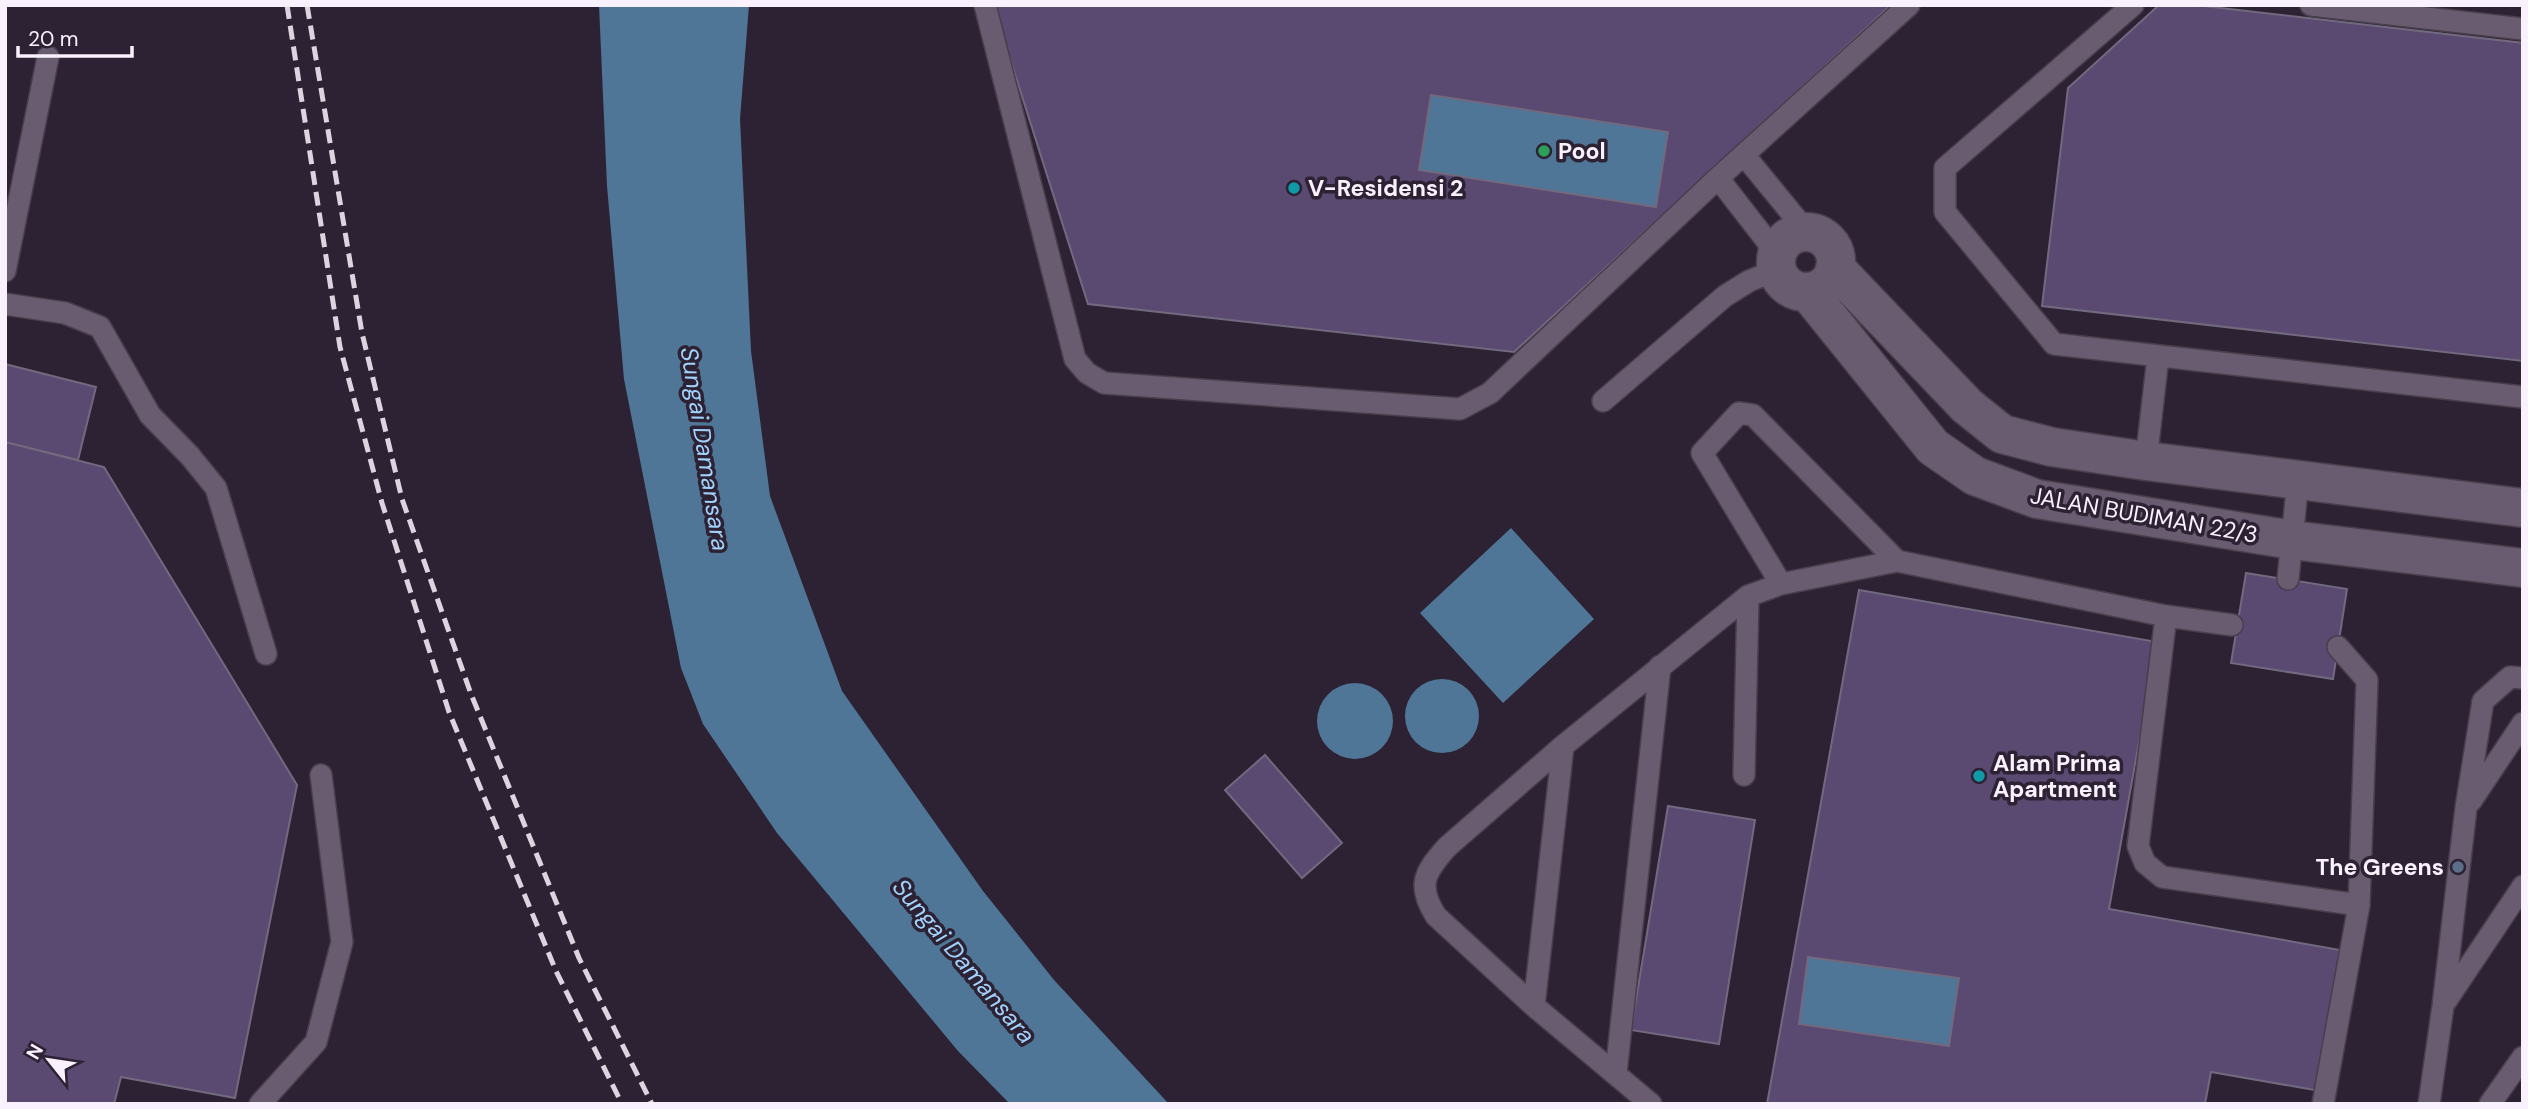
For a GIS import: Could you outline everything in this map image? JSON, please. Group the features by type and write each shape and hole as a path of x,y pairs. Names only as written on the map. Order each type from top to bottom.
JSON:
{"street":[{"path":"1826,240 1832,248 1821,280 1788,287 1787,252 1826,240"},
{"path":"1821,280 1967,406 2003,433 2052,447 2146,461 2523,508"},
{"name":"JALAN BUDIMAN 22/3","path":"1821,280 1933,447 1975,475 2037,499 2292,540 2523,568"}],"lane":[{"path":"985,5 1076,359 1087,373 1104,383 1460,409 1490,393 1718,178 1909,5"},
{"path":"2133,5 1945,169 1945,212 2054,344 2523,397"},
{"path":"2311,5 2523,29"},
{"path":"5,271 48,57"},
{"path":"1744,155 1787,252"},
{"path":"1718,178 1787,252"},
{"path":"1603,401 1726,296 1787,252"},
{"path":"5,304 65,313 100,327 150,415 190,456 216,488 266,654"},
{"path":"2146,461 2158,357"},
{"path":"1781,584 1702,453 1739,413 1753,415 1897,561"},
{"path":"2288,579 2298,480"},
{"path":"1651,1104 1534,1006 1436,916 1426,901 1423,883 1431,865 1447,847 1660,667 1748,596 1781,584 1897,561 2166,616 2232,625"},
{"path":"1744,775 1748,596"},
{"path":"2166,616 2138,846 2145,863 2162,877 2359,905"},
{"path":"2323,1104 2359,905 2367,680 2338,647"},
{"path":"1616,1073 1660,667"},
{"path":"2429,1104 2466,808 2483,701 2510,677 2523,678"},
{"path":"2466,808 2523,723"},
{"path":"1534,1006 1563,747"},
{"path":"260,1104 316,1042 342,942 321,775"},
{"path":"2443,1006 2523,886"},
{"path":"2490,1104 2523,1056"}],"water":[{"name":"Sungai Damansara","path":"599,5 749,5 740,119 751,351 770,496 842,691 983,891 1054,980 1169,1104 1010,1104 958,1051 777,833 703,724 681,668 624,379 607,186"},
{"name":"Pool","path":"1431,95 1668,132 1656,207 1419,170"},
{"path":"1511,528 1594,619 1503,703 1420,613"},
{"path":"1442,679 1463,685 1473,695 1479,716 1473,737 1463,747 1442,753 1421,747 1411,737 1405,716 1411,695 1421,685"},
{"path":"1355,683 1369,686 1382,694 1390,707 1393,721 1390,735 1382,748 1369,756 1355,759 1341,756 1328,748 1320,735 1317,721 1320,707 1328,694 1341,686"},
{"path":"1808,957 1959,978 1949,1046 1799,1024"}],"building":[{"name":"V-Residensi 2","path":"993,5 1891,5 1514,352 1088,304","holes":["1431,95 1668,132 1656,207 1419,170"]},
{"path":"2159,5 2195,5 2523,43 2523,361 2042,306 2068,88"},
{"path":"5,364 96,387 78,460 5,442"},
{"path":"5,442 104,467 297,785 235,1098 121,1077 114,1104 5,1104"},
{"path":"2246,573 2347,589 2333,679 2231,663"},
{"name":"Alam Prima Apartment","path":"1859,590 2157,642 2109,909 2357,953 2332,1093 2211,1072 2205,1104 1767,1104","holes":["1808,957 1959,978 1949,1046 1799,1024"]},
{"path":"1265,755 1342,843 1302,878 1225,790"},
{"path":"1668,806 1755,820 1719,1044 1631,1030"}],"railway":[{"path":"287,5 340,347 382,503 449,712 556,971 622,1104"},
{"path":"307,5 362,333 402,499 471,694 579,958 652,1104"}],"place":[{"name":"Pool","path":"1544,151"},
{"name":"V-Residensi 2","path":"1294,188"},
{"name":"Alam Prima Apartment","path":"1979,776"},
{"name":"The Greens","path":"2458,867"}]}
